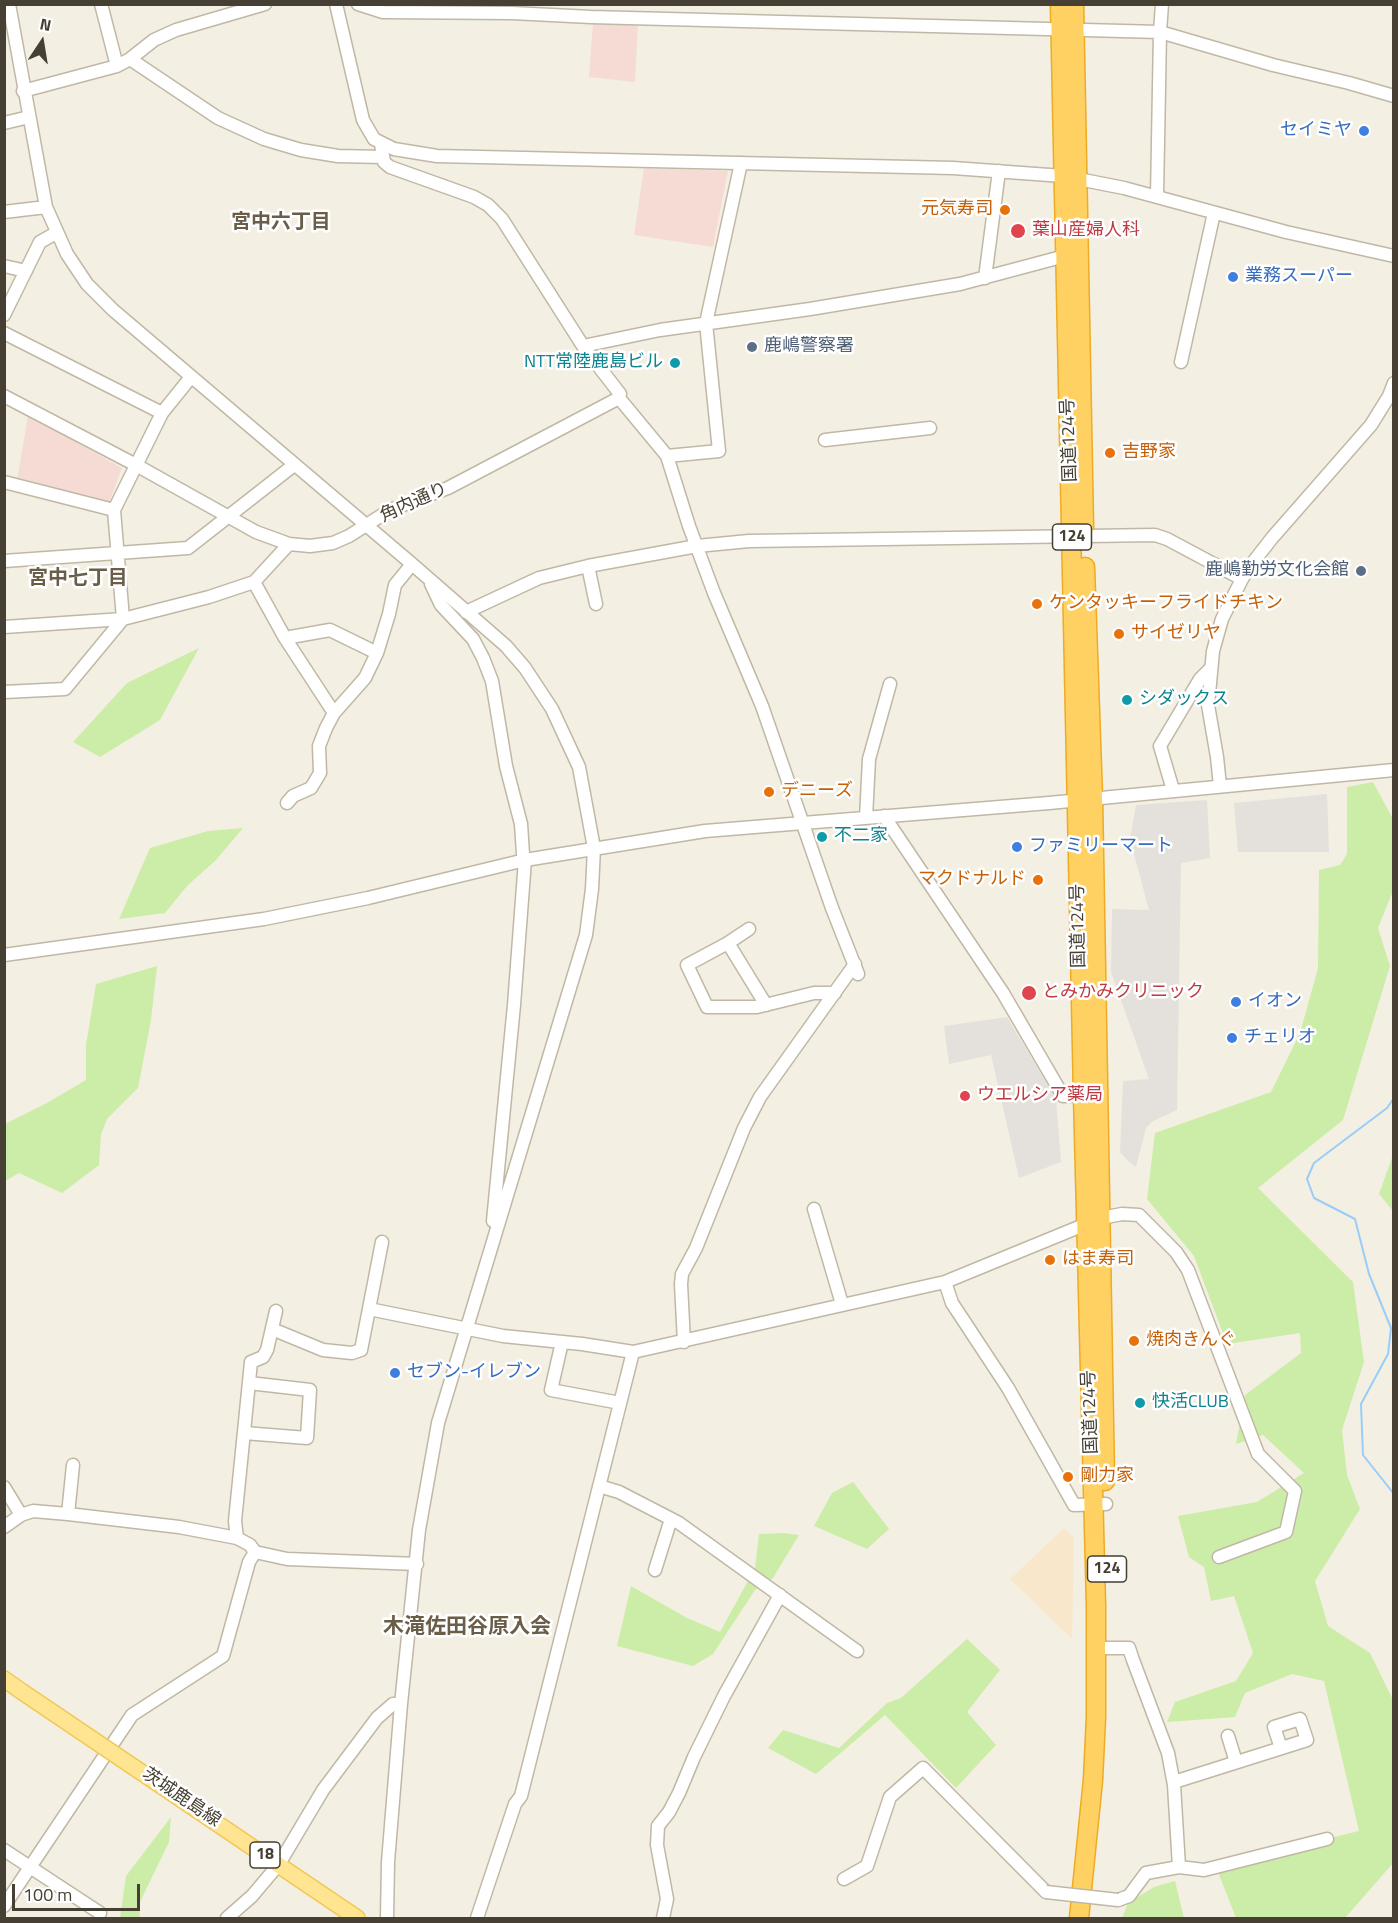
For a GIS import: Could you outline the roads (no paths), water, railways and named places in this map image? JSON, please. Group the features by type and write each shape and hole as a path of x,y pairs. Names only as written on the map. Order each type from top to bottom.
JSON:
{"highway":[{"name":"国道124号","path":"1060,4 1068,30"},
{"name":"国道124号","path":"1074,4 1068,30 1070,177 1102,1648 1108,1716 1105,1780 1091,1918"},
{"name":"国道124号","path":"1070,177 1065,256 1078,536"},
{"name":"国道124号","path":"1079,1918 1093,1780 1102,1648"}],"main road":[{"name":"茨城鹿島線","path":"4,1679 357,1918"}],"street":[{"path":"9,4 9,31 29,117 46,207 67,254 87,284 113,310 506,646 525,668 552,709 579,767 594,848 592,889 585,935 493,1234 438,1423 419,1530 401,1704 388,1862 387,1918"},
{"path":"100,4 117,66"},
{"path":"23,91 117,66 154,40 177,30 265,4"},
{"path":"336,4 363,120 374,139 394,149 437,156 953,168 1070,177 1124,188 1214,213 1394,256"},
{"path":"358,4 383,12 512,13 1160,32 1273,65 1394,96"},
{"path":"1156,197 1162,4"},
{"path":"130,59 218,118 264,139 300,150 338,156 383,157"},
{"path":"4,123 29,117"},
{"path":"381,144 384,162 390,166 474,197 488,205 502,219 583,346 620,394 619,398 667,456 714,593 762,706 856,969 835,993 760,1097 744,1128 696,1248 682,1274 684,1342"},
{"path":"667,456 719,451 705,323 741,163"},
{"path":"985,278 999,171"},
{"path":"4,212 46,207"},
{"path":"1180,363 1214,213"},
{"path":"4,315 40,242 56,233"},
{"path":"583,346 660,330 960,284 1065,256"},
{"path":"4,266 26,271"},
{"path":"4,333 162,413"},
{"path":"4,692 64,689 123,619 114,510 162,413 192,377"},
{"path":"1220,786 1208,705 1210,669 1217,636 1242,579 1272,538 1371,425 1389,396 1394,383"},
{"name":"角内通り","path":"4,396 136,465 256,532 289,544 310,546 333,543 390,510 448,488 619,398"},
{"path":"825,440 930,428"},
{"path":"4,561 188,548 294,465"},
{"path":"4,482 114,510"},
{"path":"466,612 540,578 608,561 697,546 749,541 1155,535 1167,538 1242,579"},
{"path":"4,627 123,619 209,597 254,582 289,544"},
{"path":"287,803 293,796 311,788 320,772 319,746 334,713 365,678 377,653 395,585 412,564"},
{"path":"588,567 596,604"},
{"path":"428,578 441,605 473,639 492,681 506,766 521,824 525,860 493,1234"},
{"path":"254,582 285,638 334,713"},
{"path":"285,638 330,630 377,653"},
{"path":"1173,790 1160,746 1200,679 1210,669"},
{"path":"866,818 869,759 890,684"},
{"path":"4,955 264,919 368,898 525,860 705,831 1394,770"},
{"path":"884,816 1003,993 1063,1096 1091,1095"},
{"path":"749,930 687,965 707,1007 757,1007 814,993 835,993"},
{"path":"728,943 766,1005"},
{"path":"814,1209 842,1304"},
{"path":"369,1308 466,1329 633,1352 945,1282 1094,1221 1122,1214 1139,1215 1176,1252 1188,1270 1258,1454 1295,1491 1286,1532 1219,1557"},
{"path":"272,1329 324,1350 352,1353 361,1350 382,1242"},
{"path":"945,1282 952,1303 1008,1388 1074,1505 1100,1505"},
{"path":"237,1538 235,1521 251,1362 263,1357 267,1350 276,1311"},
{"path":"562,1342 551,1390 620,1403"},
{"path":"477,1918 515,1804 521,1796 633,1352"},
{"path":"244,1433 307,1438 310,1390 249,1383"},
{"path":"68,1514 73,1465"},
{"path":"599,1486 619,1492 671,1519 857,1651"},
{"path":"4,1487 21,1515"},
{"path":"4,1527 21,1515 33,1511 68,1514 180,1527 237,1538 250,1545 255,1552 287,1559 417,1564"},
{"path":"655,1570 671,1519"},
{"path":"4,1906 132,1716 223,1656 249,1562 255,1552"},
{"path":"663,1918 667,1899 657,1845 658,1826 680,1793 694,1757 714,1717 780,1595"},
{"path":"1102,1648 1129,1648 1168,1753 1174,1782 1179,1867"},
{"path":"227,1918 252,1896 279,1864 323,1790 377,1719 393,1704 401,1704"},
{"path":"1228,1736 1236,1762"},
{"path":"1174,1782 1281,1748"},
{"path":"844,1879 867,1866 890,1797 923,1768 1046,1892 1118,1900 1129,1896 1146,1873 1179,1867 1204,1870 1327,1839"},
{"path":"4,1850 100,1913"}],"waterway":[{"path":"1394,1098 1387,1108 1314,1163 1307,1179 1314,1198 1355,1219 1369,1274 1391,1328 1388,1354 1361,1404 1363,1455 1394,1494"}],"place":[{"name":"セイミヤ","path":"1364,131"},
{"name":"元気寿司","path":"1005,210"},
{"name":"葉山産婦人科","path":"1018,231"},
{"name":"業務スーパー","path":"1233,277"},
{"name":"鹿嶋警察署","path":"752,347"},
{"name":"NTT常陸鹿島ビル","path":"675,363"},
{"name":"吉野家","path":"1110,453"},
{"name":"鹿嶋勤労文化会館","path":"1361,571"},
{"name":"ケンタッキーフライドチキン","path":"1037,604"},
{"name":"サイゼリヤ","path":"1119,634"},
{"name":"シダックス","path":"1127,700"},
{"name":"デニーズ","path":"769,792"},
{"name":"不二家","path":"822,837"},
{"name":"ファミリーマート","path":"1017,847"},
{"name":"マクドナルド","path":"1038,880"},
{"name":"とみかみクリニック","path":"1029,993"},
{"name":"イオン","path":"1236,1002"},
{"name":"チェリオ","path":"1232,1038"},
{"name":"ウエルシア薬局","path":"965,1096"},
{"name":"はま寿司","path":"1050,1260"},
{"name":"焼肉きんぐ","path":"1134,1341"},
{"name":"セブン-イレブン","path":"395,1373"},
{"name":"快活CLUB","path":"1140,1403"},
{"name":"剛力家","path":"1068,1477"}],"district":[{"name":"宮中六丁目","path":"281,223"},
{"name":"宮中七丁目","path":"78,579"},
{"name":"木滝佐田谷原入会","path":"467,1628"}]}
